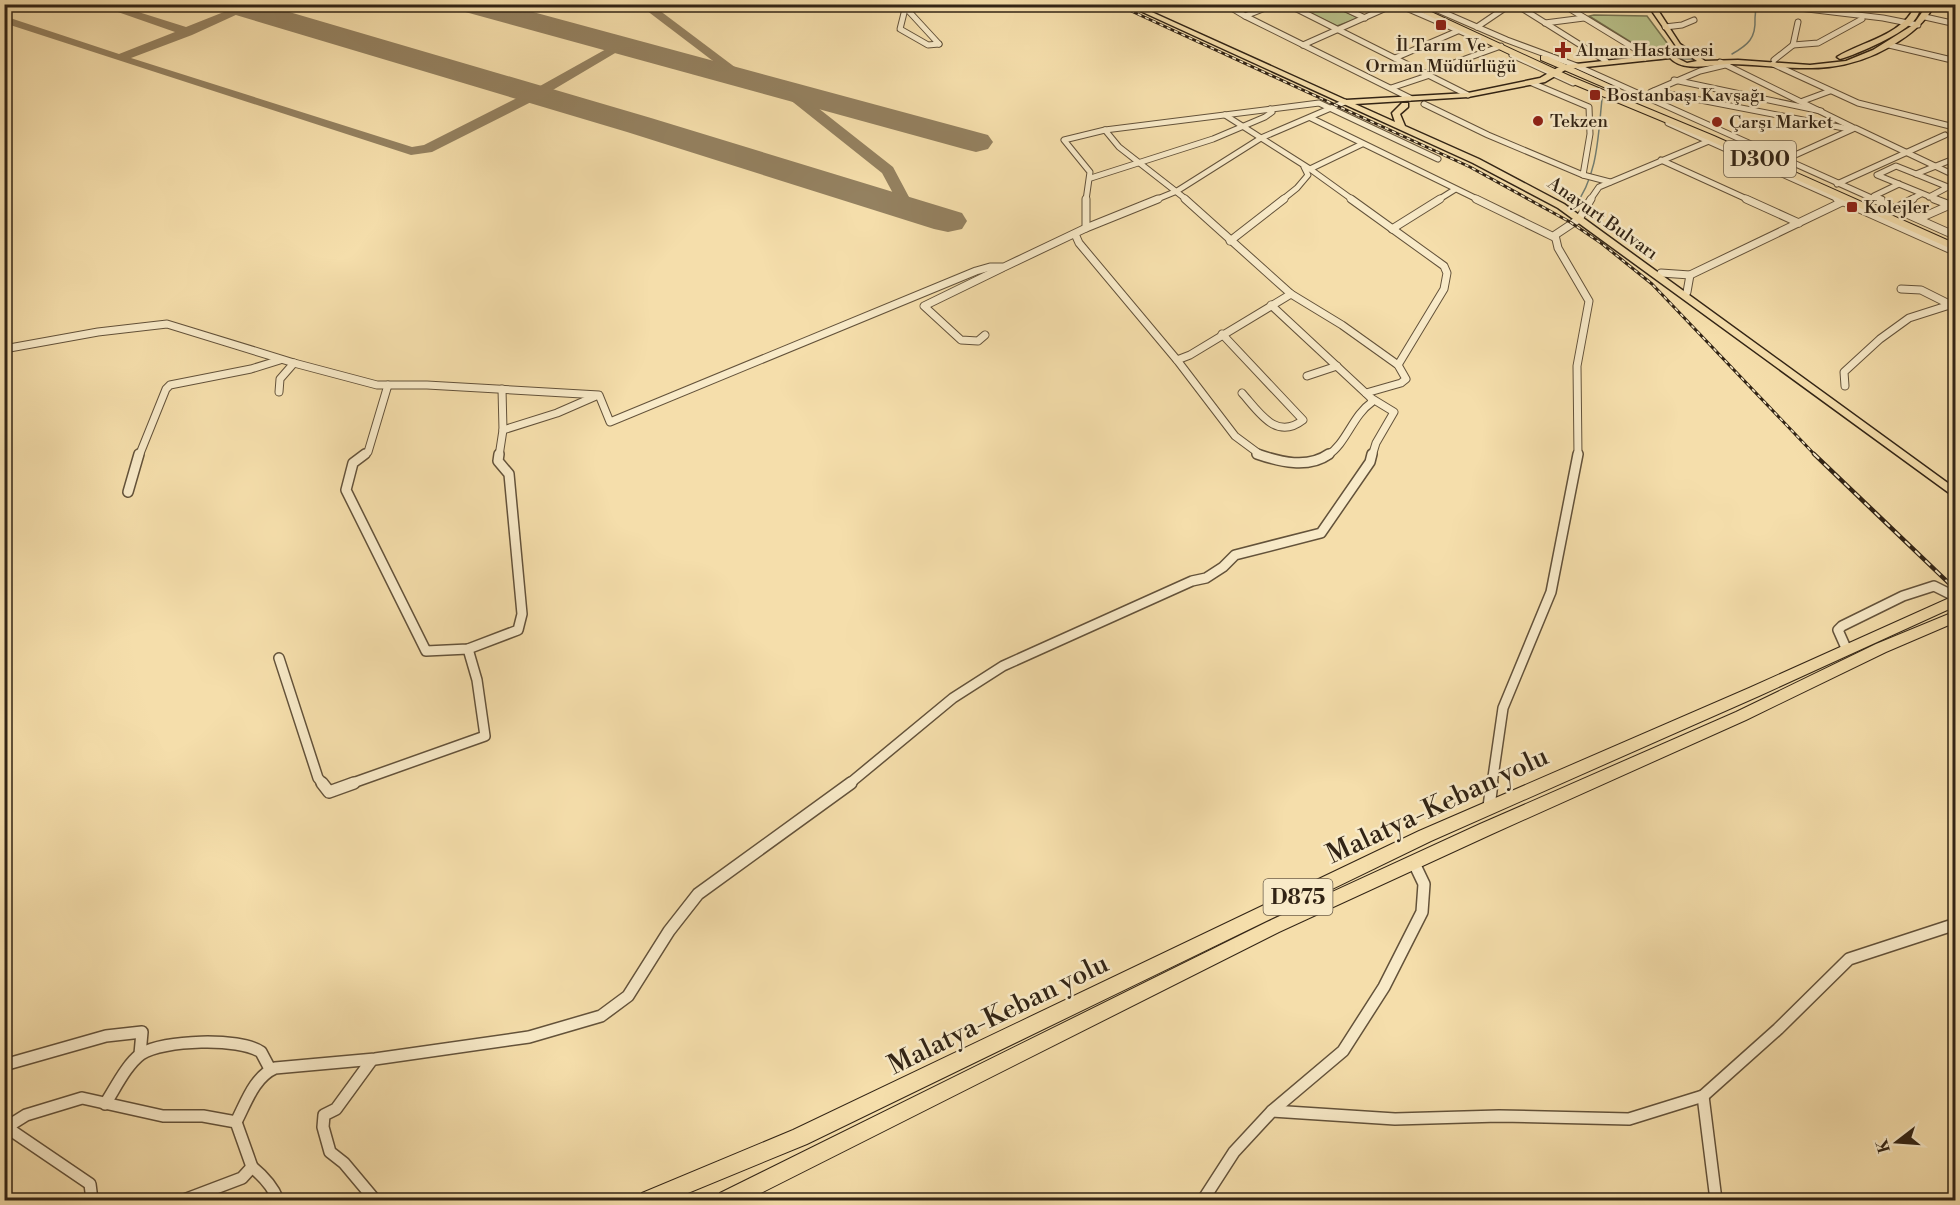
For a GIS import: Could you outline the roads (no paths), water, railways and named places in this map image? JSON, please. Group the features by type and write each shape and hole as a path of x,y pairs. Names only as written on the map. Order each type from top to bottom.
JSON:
{"highway":[{"path":"1405,4 1430,11 1460,29 1499,47 1512,49 1569,73"},
{"name":"D300","path":"1416,4 1956,250"},
{"name":"D300","path":"1569,73 1663,111 1956,241"},
{"name":"Malatya-Keban yolu","path":"650,1200 800,1137 1489,807 1754,692 1846,648 1954,604"},
{"name":"Malatya-Keban yolu","path":"727,1200 1273,927 1741,716 1881,648 1954,604"}],"main road":[{"name":"Anayurt Bulvarı","path":"1128,4 1515,176 1579,215 1688,292 1955,489"},
{"name":"Anayurt Bulvarı","path":"1134,4 1347,101"},
{"path":"1650,4 1678,45 1697,59"},
{"path":"1347,101 1424,104 1534,84 1606,61 1675,55 1722,63 1811,61 1845,56 1908,22 1913,18 1919,4"},
{"path":"1569,73 1632,63 1681,63 1697,59 1774,62 1794,70 1848,63 1889,45 1918,25 1925,18 1932,4"},
{"path":"1675,55 1678,45"},
{"path":"1675,55 1681,63"},
{"path":"1361,107 1468,95 1534,84"},
{"path":"1402,124 1397,119 1396,113 1408,102"},
{"name":"Anayurt Bulvarı","path":"1361,107 1524,185 1579,215 1955,489"}],"street":[{"path":"1225,4 1391,88 1408,102"},
{"path":"1245,16 1275,4"},
{"path":"1287,4 1468,95"},
{"path":"1335,4 1365,18"},
{"path":"1303,45 1396,4 1460,29"},
{"path":"1424,4 1430,11 1477,27 1709,141 1842,202 1956,250"},
{"path":"1430,11 1439,4"},
{"path":"1477,27 1513,4 1606,61"},
{"path":"1562,4 1634,48 1645,58"},
{"path":"1766,4 1918,25"},
{"path":"904,7 939,44 928,45 900,29 904,7"},
{"path":"1545,23 1584,18"},
{"path":"1925,18 1956,24"},
{"path":"1793,45 1818,43 1862,19"},
{"path":"1665,27 1682,25 1694,20"},
{"path":"1774,62 1793,45 1798,22"},
{"path":"1395,58 1460,29"},
{"path":"1889,45 1956,61"},
{"path":"1391,88 1499,47"},
{"path":"1691,74 1697,59"},
{"path":"1681,63 1691,74"},
{"path":"1641,96 1722,63 1803,101 1852,129 1909,152 1956,176"},
{"path":"1794,70 1830,91 1876,109 1953,129"},
{"path":"1569,73 1641,96 1956,236"},
{"path":"1674,81 1821,111"},
{"path":"1534,84 1589,107 1590,134 1585,176"},
{"path":"1654,91 1852,129"},
{"path":"1803,101 1830,91"},
{"path":"985,335 978,341 961,340 924,306 930,300 963,287 1086,228 1177,191 1261,138 1347,101"},
{"path":"1086,228 1085,209 1091,178 1087,166 1064,140 1105,130 1319,103 1438,159"},
{"path":"1424,104 1519,149 1585,176 1610,182"},
{"path":"1332,109 1361,107"},
{"path":"1091,178 1213,139 1265,117 1272,112 1270,109"},
{"path":"1225,115 1307,168 1444,266 1447,273 1444,289 1398,365"},
{"path":"1311,118 1554,237 1589,302 1577,366 1578,461 1551,592 1503,708 1489,807"},
{"path":"1784,160 1852,129"},
{"path":"1749,149 1839,185 1946,136 1953,129"},
{"path":"1105,130 1119,147 1177,191 1291,294 1342,325 1398,365 1405,374 1406,379 1368,395"},
{"path":"1554,237 1586,211 1586,206 1599,187 1709,141"},
{"path":"1307,168 1362,144"},
{"path":"1948,187 1919,175 1896,166 1877,175 1900,185 1921,194 1950,205 1925,216 1874,196 1900,185 1919,175 1933,166 1956,158"},
{"path":"1661,160 1799,223"},
{"path":"1230,241 1297,188 1308,175 1307,168"},
{"path":"1929,197 1956,183"},
{"path":"1392,229 1454,190"},
{"path":"1900,206 1921,194"},
{"path":"1661,273 1690,275 1842,202"},
{"path":"1075,234 1079,243 1243,444 1258,455 1281,462 1306,463 1330,455 1342,442 1362,408 1372,402 1368,395"},
{"path":"599,395 610,422 976,271 990,267 1004,267"},
{"path":"1688,292 1690,275"},
{"path":"1901,289 1921,290 1954,304"},
{"path":"1176,360 1291,294"},
{"path":"1845,386 1844,372 1880,339 1910,318 1954,304"},
{"path":"278,1200 274,1190 267,1186 263,1176 252,1167 236,1122 254,1088 270,1069 371,1061 529,1037 601,1016 615,1008 628,996 669,931 698,894 854,781 953,698 1003,666 1192,581 1206,578 1223,567 1235,555 1321,533 1371,462 1376,443 1394,412 1368,395 1271,305"},
{"path":"4,349 98,332 167,324 294,363 377,385 599,395"},
{"path":"1222,334 1303,420 1296,427 1289,429 1270,425 1242,393"},
{"path":"128,492 138,460 166,389 170,385 251,369 282,359"},
{"path":"279,392 278,385 281,378 294,363"},
{"path":"1306,376 1337,366"},
{"path":"387,385 368,452 353,464 346,490 426,651 468,649 518,630 522,614 508,474 498,461 503,430 502,389"},
{"path":"503,430 557,413 599,395"},
{"path":"1846,648 1838,635 1838,630 1842,626 1919,590 1934,586 1948,591 1954,604"},
{"path":"279,658 318,778 329,792 485,736 477,680 468,649"},
{"path":"1203,1200 1220,1169 1253,1127 1343,1051 1384,987 1422,912 1424,884 1414,863"},
{"path":"1272,1111 1395,1119 1499,1116 1629,1119 1703,1096 1778,1029 1849,959 1956,924"},
{"path":"4,1065 106,1036 142,1032 140,1054"},
{"path":"105,1104 140,1054 184,1044 228,1042 255,1048 264,1055 270,1069"},
{"path":"371,1061 336,1109 324,1115 323,1127 330,1152 345,1163 375,1200"},
{"path":"1703,1096 1717,1200"},
{"path":"92,1200 90,1184 12,1131 10,1125 42,1109 82,1098 163,1116 203,1116 236,1122"},
{"path":"184,1200 242,1178 252,1167"}],"waterway":[{"path":"1732,54 1747,44 1752,36 1755,26 1754,4"},
{"path":"1655,60 1667,59"},
{"path":"1679,59 1697,59"},
{"path":"1574,207 1582,195 1592,169 1598,141 1602,99"}],"railway":[{"path":"1116,4 1470,167 1570,222 1601,243 1652,284 1815,455"},
{"path":"1815,455 1956,590"}],"place":[{"name":"İl Tarım Ve Orman Müdürlüğü","path":"1441,25"},
{"name":"Alman Hastanesi","path":"1563,50"},
{"name":"Bostanbaşı Kavşağı","path":"1595,95"},
{"name":"Tekzen","path":"1538,121"},
{"name":"Çarşı Market","path":"1717,122"},
{"name":"Kolejler","path":"1852,207"}]}
